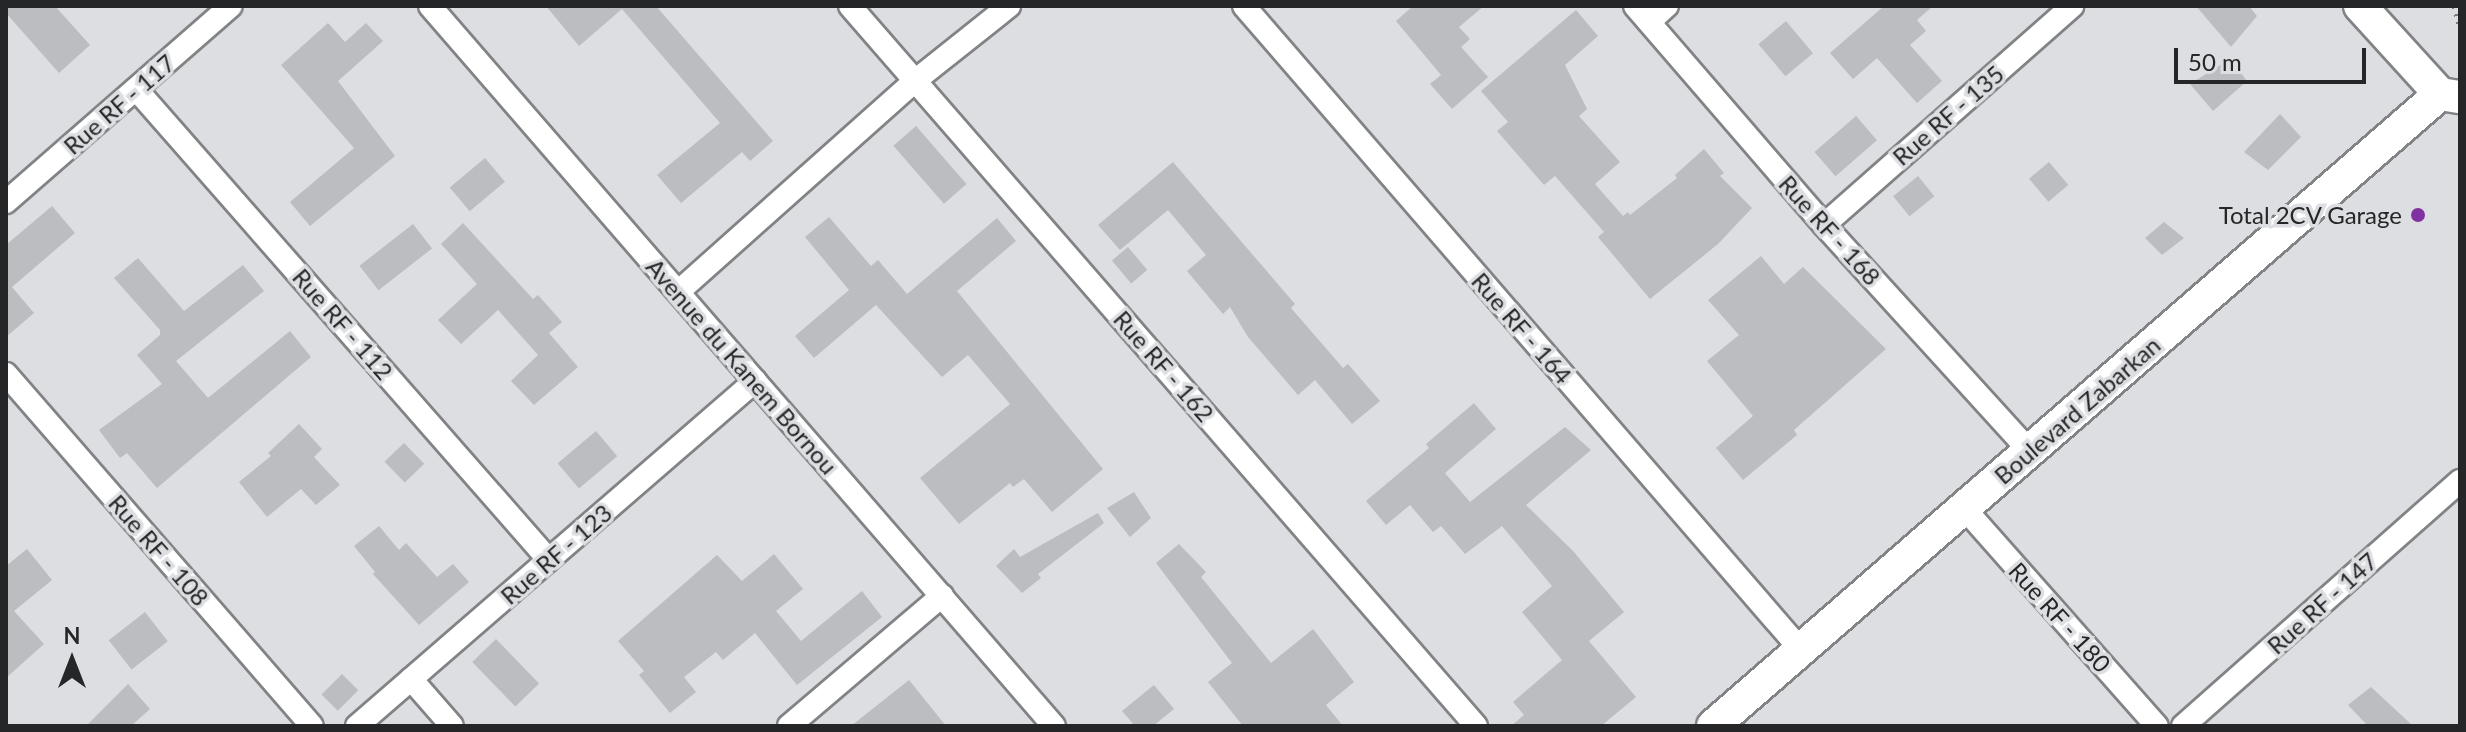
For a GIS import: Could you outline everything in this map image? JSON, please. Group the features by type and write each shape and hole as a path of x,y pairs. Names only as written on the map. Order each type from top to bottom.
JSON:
{"street":[{"name":"Rue RF - 117","path":"6,202 231,6"},
{"name":"Avenue du Kanem Bornou","path":"430,6 1054,726"},
{"name":"Rue RF - 162","path":"850,6 1476,726"},
{"path":"678,292 916,80 1009,6"},
{"name":"Rue RF - 164","path":"1244,6 1801,650"},
{"path":"1642,14 1667,6"},
{"name":"Rue RF - 135","path":"1824,225 2072,6"},
{"path":"2360,6 2450,96"},
{"name":"Rue RF - 168","path":"1642,14 1824,225 2030,451"},
{"name":"Rue RF - 112","path":"136,89 549,560"},
{"name":"Boulevard Zabarkan","path":"1713,726 2030,451 2450,96"},
{"name":"Rue RF - 108","path":"6,374 312,726"},
{"name":"Rue RF - 123","path":"357,726 755,381"},
{"name":"Rue RF - 147","path":"2183,726 2460,481"},
{"name":"Rue RF - 180","path":"1964,508 2157,726"},
{"path":"789,726 942,596"},
{"path":"411,679 452,726"}],"path":[{"path":"2454,6 2460,28"}],"building":[{"path":"6,6 55,6 90,45 59,73 6,13"},
{"path":"546,6 656,6 773,141 750,161 742,152 681,203 657,175 720,123 622,9 579,46"},
{"path":"1413,6 1484,6 1459,27 1470,39 1461,47 1488,77 1452,109 1430,84 1441,75 1396,21"},
{"path":"1884,6 1933,6 1917,20 1926,31 1910,45 1942,81 1917,103 1877,58 1853,79 1830,53"},
{"path":"2196,6 2249,6 2257,16 2231,47"},
{"path":"1576,10 1598,36 1565,65 1587,109 1579,116 1620,162 1595,184 1623,216 1628,212 1630,215 1677,178 1675,175 1704,149 1724,173 1720,176 1752,208 1718,244 1650,299 1598,237 1604,232 1555,176 1544,185 1497,131 1508,122 1481,91"},
{"path":"1786,21 1813,53 1785,76 1758,44"},
{"path":"328,23 345,42 366,23 383,41 338,81 395,156 310,226 290,202 354,148 281,65"},
{"path":"2230,59 2247,81 2213,111 2190,84"},
{"path":"2280,114 2301,137 2268,170 2244,152"},
{"path":"1856,116 1877,140 1835,176 1814,152"},
{"path":"916,126 967,184 944,204 893,146"},
{"path":"485,158 505,182 470,211 450,188"},
{"path":"1173,162 1295,304 1291,308 1343,368 1348,364 1380,401 1352,424 1315,380 1298,395 1248,337 1230,307 1223,314 1187,271 1206,255 1168,210 1120,250 1098,225"},
{"path":"2049,162 2068,185 2048,202 2029,179"},
{"path":"1918,176 1934,196 1909,216 1893,196"},
{"path":"52,206 75,233 12,287 34,313 6,337 6,245"},
{"path":"829,217 871,266 878,260 907,294 997,218 1016,241 957,291 1103,469 1052,512 1024,479 1013,487 1010,483 959,524 920,478 1010,404 968,355 942,377 876,305 814,358 795,336 849,290 805,237"},
{"path":"2164,222 2184,238 2162,255 2145,238"},
{"path":"463,223 533,299 538,295 562,322 549,333 578,367 534,405 511,381 538,355 498,310 461,344 438,320 477,284 441,244"},
{"path":"413,224 432,248 379,290 359,266"},
{"path":"1128,247 1147,270 1131,283 1112,260"},
{"path":"1761,256 1784,284 1803,267 1886,349 1794,430 1797,435 1743,480 1716,448 1753,416 1707,361 1739,335 1708,300"},
{"path":"138,258 184,311 243,265 264,291 176,361 208,398 290,331 311,357 157,488 127,453 120,458 99,430 162,384 137,355 160,335 160,330 114,278"},
{"path":"1474,403 1496,429 1445,473 1470,502 1565,427 1591,450 1526,505 1573,551 1624,612 1589,641 1636,697 1601,726 1511,726 1524,715 1513,702 1562,660 1522,612 1552,586 1502,526 1465,554 1441,526 1433,532 1410,505 1386,525 1366,501 1429,448 1426,444"},
{"path":"299,424 322,449 314,457 340,485 316,505 301,489 267,517 239,482 271,456 268,453"},
{"path":"596,431 617,456 579,488 558,463"},
{"path":"404,443 424,464 405,483 385,462"},
{"path":"1134,492 1151,518 1130,537 1107,508"},
{"path":"1098,513 1104,523 1038,574 1041,578 1022,593 996,566 1014,549 1020,557"},
{"path":"379,526 399,550 406,543 437,577 453,564 469,582 419,625 373,574 375,572 354,546"},
{"path":"1179,544 1206,572 1201,577 1271,663 1313,629 1354,682 1326,705 1343,726 1243,726 1208,682 1232,663 1156,563"},
{"path":"27,549 52,580 14,611 44,644 6,678 6,566"},
{"path":"774,554 803,589 776,611 801,641 862,591 882,617 797,685 755,633 723,660 716,652 684,677 696,692 670,713 639,675 644,671 618,641 717,555 742,581"},
{"path":"145,612 168,641 132,669 109,640"},
{"path":"496,639 539,684 515,707 472,662"},
{"path":"342,674 358,690 338,711 321,695"},
{"path":"909,680 946,726 851,726"},
{"path":"128,684 150,709 131,726 86,726"},
{"path":"1154,685 1174,709 1153,726 1135,726 1122,711"},
{"path":"2371,687 2413,726 2368,726 2348,705"}],"place":[{"name":"Total 2CV Garage","path":"2418,215"}]}
